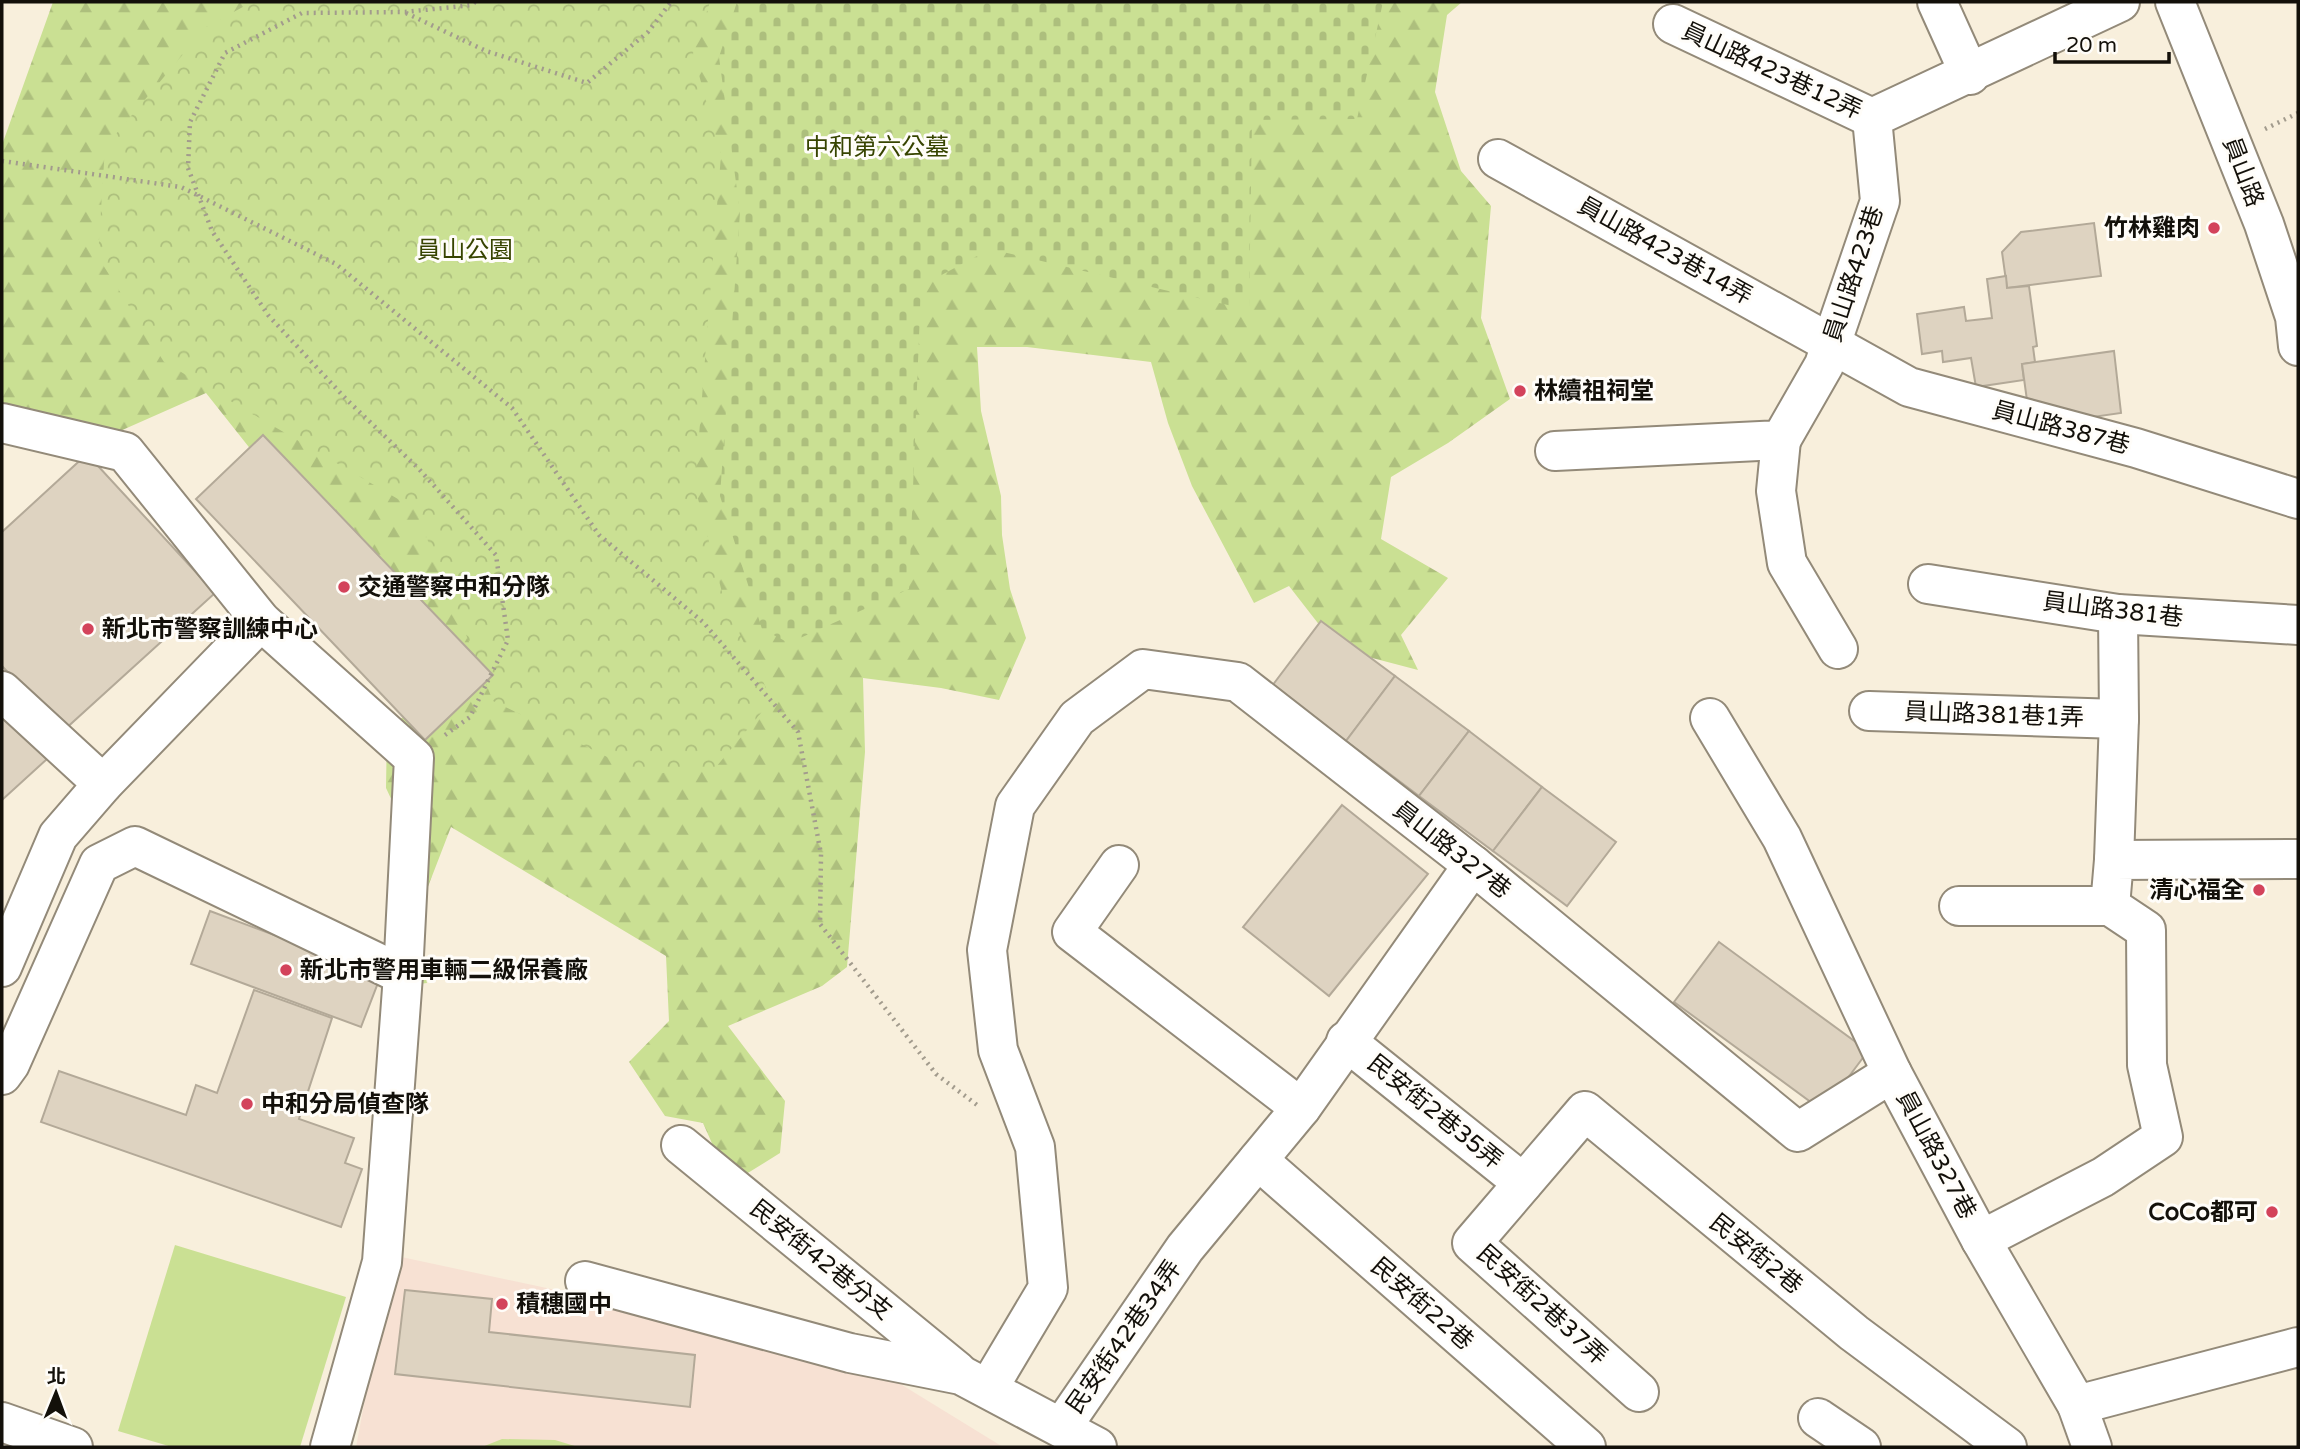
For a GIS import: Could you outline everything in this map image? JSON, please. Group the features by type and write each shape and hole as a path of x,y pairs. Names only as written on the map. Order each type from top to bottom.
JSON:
{"street":[{"path":"1937,2 1970,75"},
{"path":"1872,118 1970,75 2120,2"},
{"name":"員山路","path":"2175,2 2259,212 2297,327"},
{"name":"員山路423巷12弄","path":"1673,24 1872,118"},
{"name":"員山路423巷","path":"1838,649 1787,564 1776,491 1781,440 1824,365 1880,201 1872,118"},
{"name":"員山路423巷14弄","path":"1498,159 1832,342"},
{"name":"員山路387巷","path":"1832,342 1909,387 2136,448 2298,499"},
{"path":"2,423 125,452 261,621 414,758 403,975 382,1262 330,1447"},
{"path":"1555,451 1781,440"},
{"name":"員山路381巷","path":"1928,584 2118,614 2298,625"},
{"path":"2110,906 2119,719 2118,614"},
{"path":"2,967 58,836 103,784 261,621"},
{"name":"員山路327巷","path":"975,1381 1048,1288 1035,1147 998,1050 987,950 1015,806 1077,718 1143,669 1238,682 1473,865 1798,1132 1892,1073 1981,1240 2077,1405 2092,1447"},
{"path":"2,691 103,784"},
{"name":"員山路381巷1弄","path":"1869,711 2119,719"},
{"path":"1710,718 1782,838 1892,1073"},
{"path":"2,1075 10,1064 99,864 135,846 403,975"},
{"path":"2114,860 2298,859"},
{"path":"1119,865 1072,932 1301,1108"},
{"name":"民安街42巷34弄","path":"1062,1427 1185,1248 1301,1108 1473,865"},
{"path":"1959,906 2110,906 2146,930 2147,1065 2163,1137 2103,1177 1981,1240"},
{"name":"民安街2巷35弄","path":"1346,1041 1523,1183"},
{"name":"民安街2巷","path":"1523,1183 1585,1111 1854,1333 2007,1447"},
{"name":"民安街42巷分支","path":"681,1145 975,1381"},
{"name":"民安街22巷","path":"1258,1160 1586,1447"},
{"name":"民安街2巷37弄","path":"1523,1183 1472,1243 1639,1392"},
{"path":"585,1281 850,1353 975,1381 1097,1447"},
{"path":"2077,1405 2298,1347"},
{"path":"1818,1419 1861,1447"},
{"path":"2,1422 73,1447"}],"path":[{"path":"414,758 470,717 508,640 496,555 418,469 346,400 268,315 212,231 188,168 190,122 225,53 302,13 405,12 472,5 475,2"},
{"path":"405,12 486,51 587,83 648,32 671,2"},
{"path":"2,161 181,187 336,264 512,408 599,535 703,622 797,732 821,854 820,924 936,1074 980,1107"}],"shaded area":[{"name":"積穗國中","path":"392,1255 850,1353 1003,1447 356,1447"}],"green space":[{"path":"53,2 1462,2 1447,15 1435,92 1461,171 1491,206 1481,318 1510,399 1448,443 1391,477 1381,539 1448,578 1401,635 1418,670 1338,649 1289,586 1254,603 1192,486 1168,423 1151,362 1027,347 977,347 981,411 1001,496 1002,535 1010,589 1026,638 999,700 941,688 863,678 865,752 847,967 822,986 728,1026 785,1101 780,1153 730,1184 703,1123 665,1116 629,1062 669,1021 666,956 451,827 412,928 427,983 389,988 380,960 409,837 386,788 387,728 459,679 252,451 206,393 102,439 2,413 2,145"},
{"name":"員山公園","path":"252,2 710,2 693,53 721,155 695,487 725,604 772,700 716,767 644,775 493,701 415,509 164,362 98,257 105,147 206,27"},
{"name":"中和第六公墓","path":"737,2 1383,2 1357,119 1252,120 1249,310 990,249 921,286 909,589 789,643 762,629 720,496 740,212 719,57"},
{"path":"175,1245 346,1297 300,1447 172,1447 118,1431"},
{"path":"502,1439 555,1440 578,1447 482,1447"}],"building":[{"path":"2094,223 2101,276 2007,288 2002,252 2021,232"},
{"path":"2006,276 2007,288 2029,286 2037,346 2033,347 2035,362 2022,364 2024,380 1976,387 1971,358 1943,362 1942,351 1922,354 1917,314 1964,307 1966,321 1992,318 1987,279"},
{"path":"2114,351 2121,413 2051,423 2029,415 2022,364"},
{"name":"交通警察中和分隊","path":"263,435 493,675 425,740 196,499"},
{"name":"新北市警察訓練中心","path":"87,454 215,593 63,731 2,666 2,532"},
{"path":"1321,621 1395,676 1346,741 1272,686"},
{"path":"1395,676 1469,731 1419,796 1346,741"},
{"path":"2,715 47,759 2,800"},
{"path":"1469,731 1542,787 1493,851 1419,796"},
{"path":"1542,787 1616,842 1567,906 1493,851"},
{"path":"1342,805 1428,874 1329,996 1243,927"},
{"name":"新北市警用車輛二級保養廠","path":"210,911 381,975 361,1027 191,964"},
{"path":"1719,942 1868,1051 1823,1111 1674,1002"},
{"name":"中和分局偵查隊","path":"254,990 332,1018 299,1119 354,1138 345,1163 362,1169 341,1227 41,1122 59,1071 186,1115 196,1085 217,1093"},
{"path":"405,1290 492,1299 489,1332 695,1355 690,1407 395,1374"}],"place":[{"name":"竹林雞肉","path":"2214,228"},
{"name":"林續祖祠堂","path":"1520,391"},
{"name":"交通警察中和分隊","path":"344,587"},
{"name":"新北市警察訓練中心","path":"88,629"},
{"name":"清心福全","path":"2259,890"},
{"name":"新北市警用車輛二級保養廠","path":"286,970"},
{"name":"中和分局偵查隊","path":"247,1104"},
{"name":"CoCo都可","path":"2272,1212"},
{"name":"積穗國中","path":"502,1304"}]}
